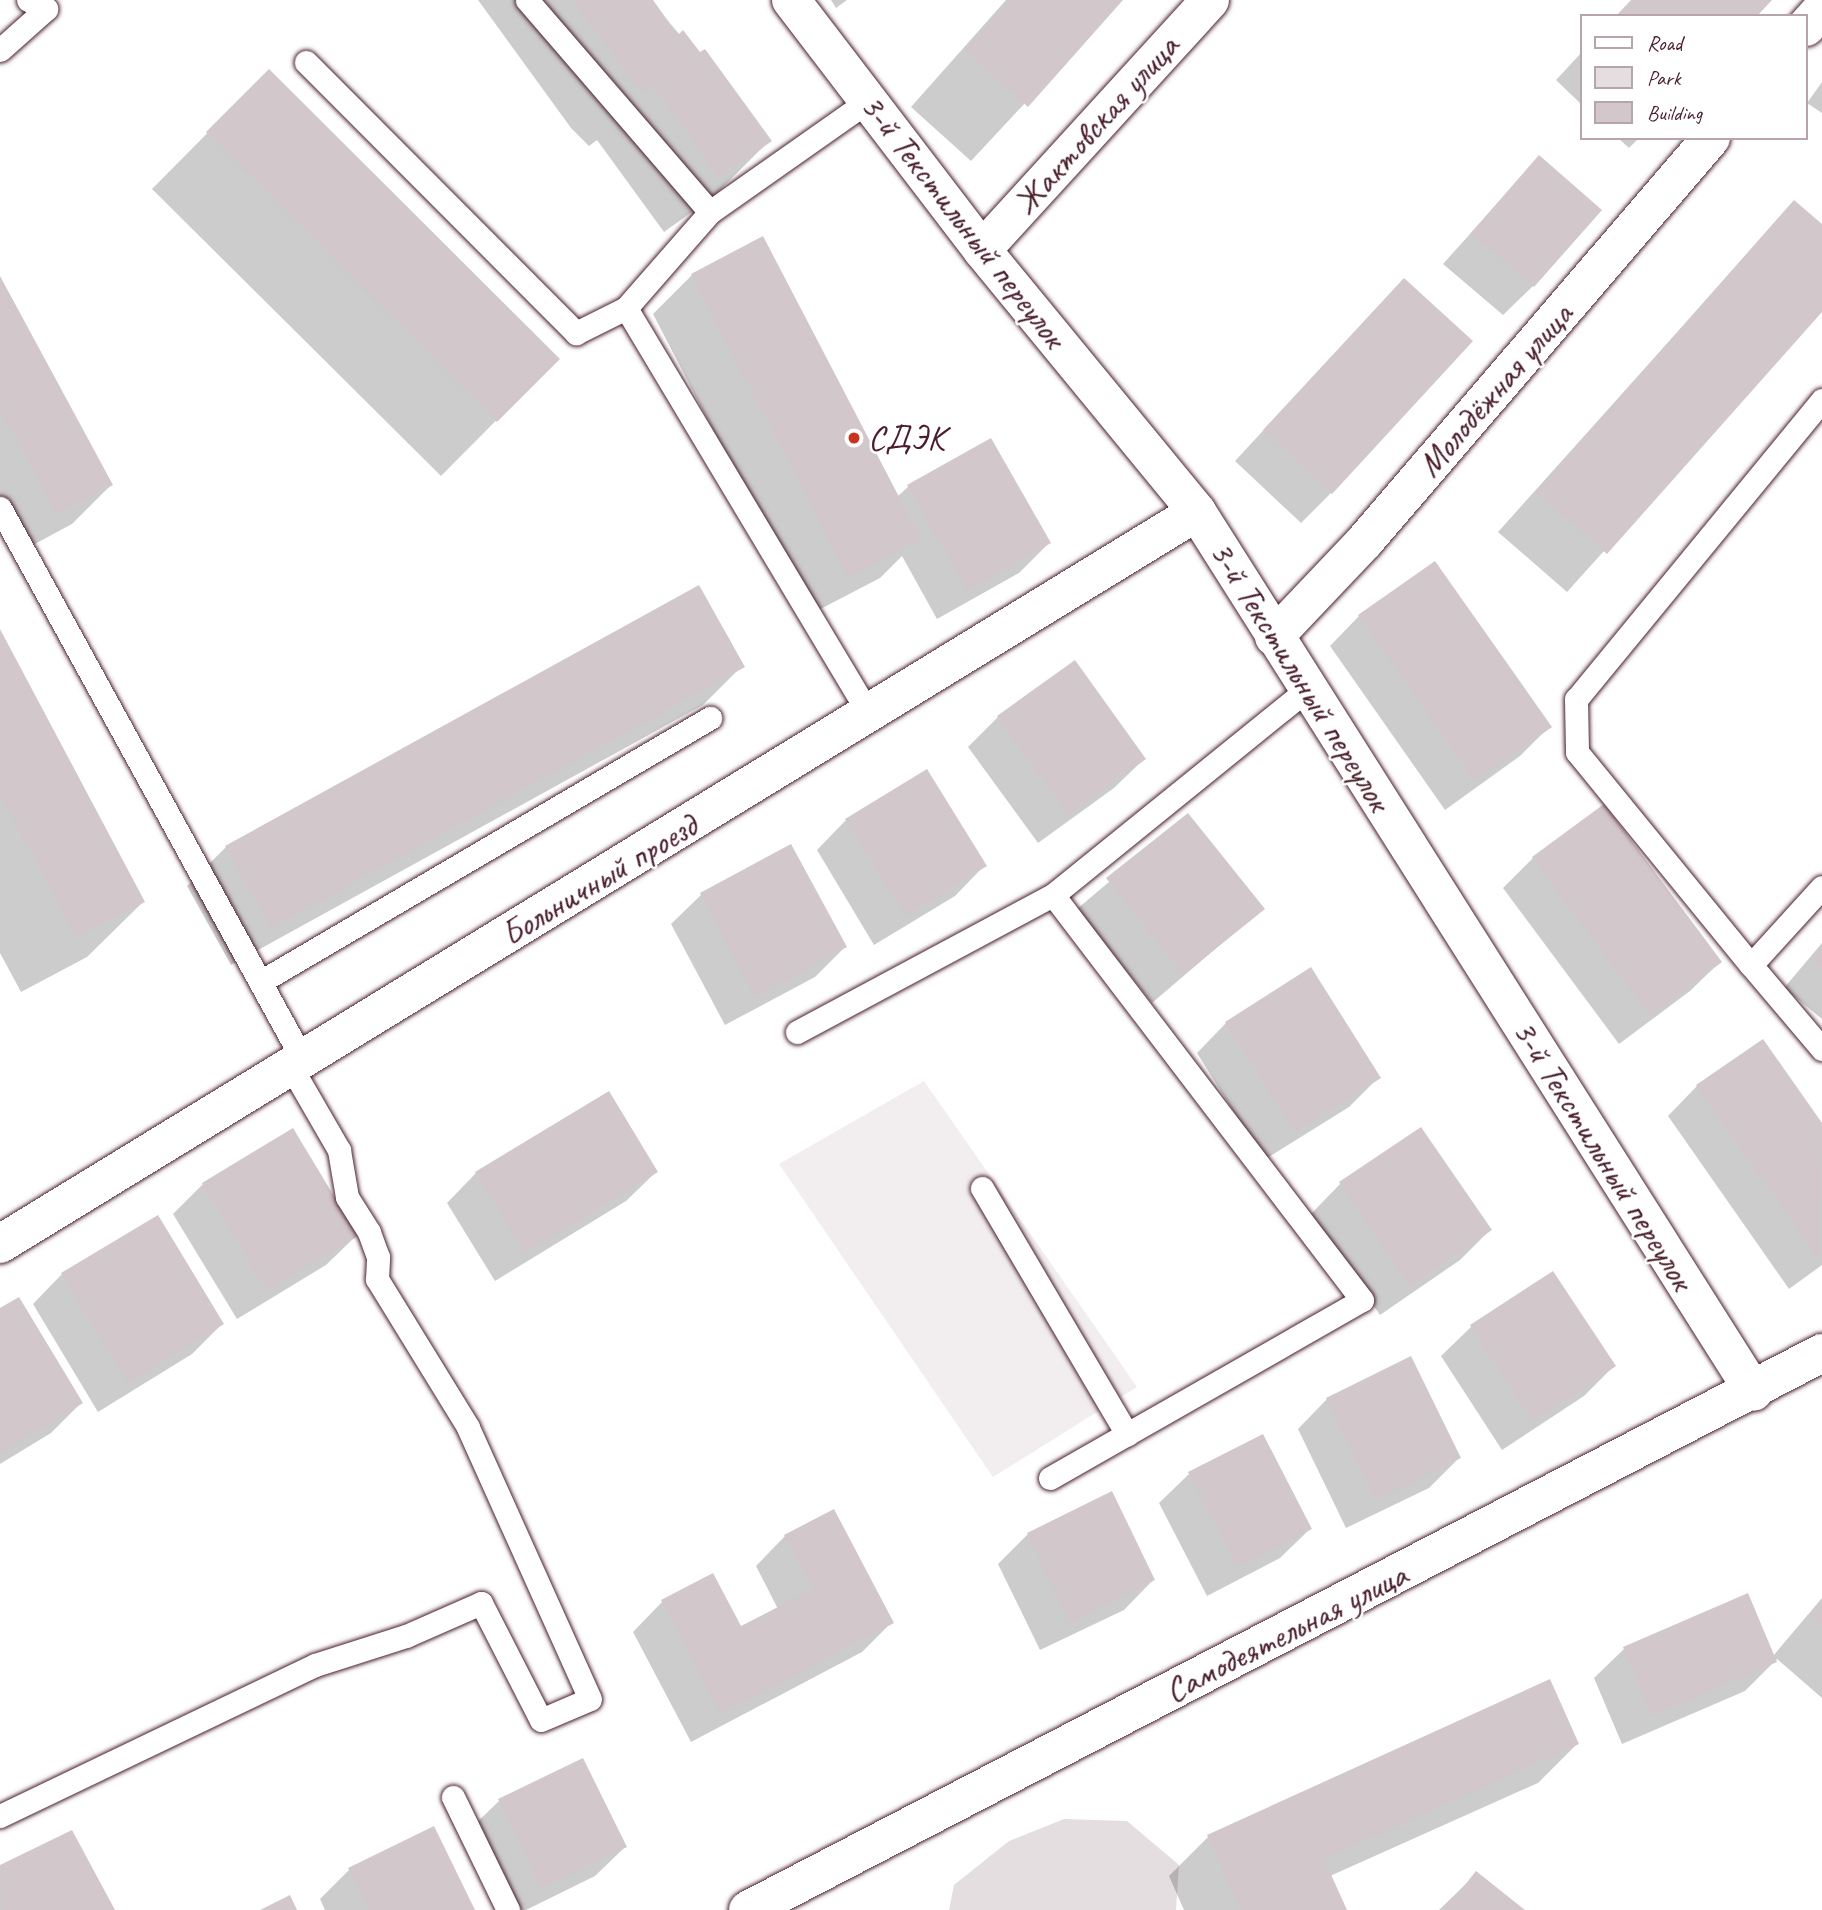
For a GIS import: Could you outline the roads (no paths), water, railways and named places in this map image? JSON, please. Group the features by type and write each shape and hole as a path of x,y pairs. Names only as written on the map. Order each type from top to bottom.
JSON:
{"street":[{"name":"3-й Текстильный переулок","path":"791,0 982,250 1196,513 1754,1392"},
{"name":"Жактовская улица","path":"982,250 1210,0"},
{"path":"1808,25 1822,9"},
{"name":"Молодёжная улица","path":"1273,637 1365,541 1709,140"},
{"name":"Больничный проезд","path":"0,1244 870,715 1196,513"},
{"name":"Самодеятельная улица","path":"748,1910 1754,1392 1822,1353"}],"lane":[{"path":"0,50 46,9 27,0"},
{"path":"527,0 710,212"},
{"path":"306,62 576,333 626,309 710,212 868,101"},
{"path":"626,309 870,715"},
{"path":"1822,400 1576,699 1577,752 1822,1049"},
{"path":"0,508 260,982 339,1150 347,1197 369,1232 378,1257 377,1279 468,1427 590,1699 541,1720 481,1603 406,1636 315,1665 0,1816"},
{"path":"797,1032 1053,895 1307,689"},
{"path":"260,982 710,718"},
{"path":"1751,965 1822,887"},
{"path":"1050,1478 1362,1300 1053,895"},
{"path":"982,1188 1127,1434"},
{"path":"453,1797 508,1910"}],"place":[{"name":"СДЭК","path":"854,438"}]}
